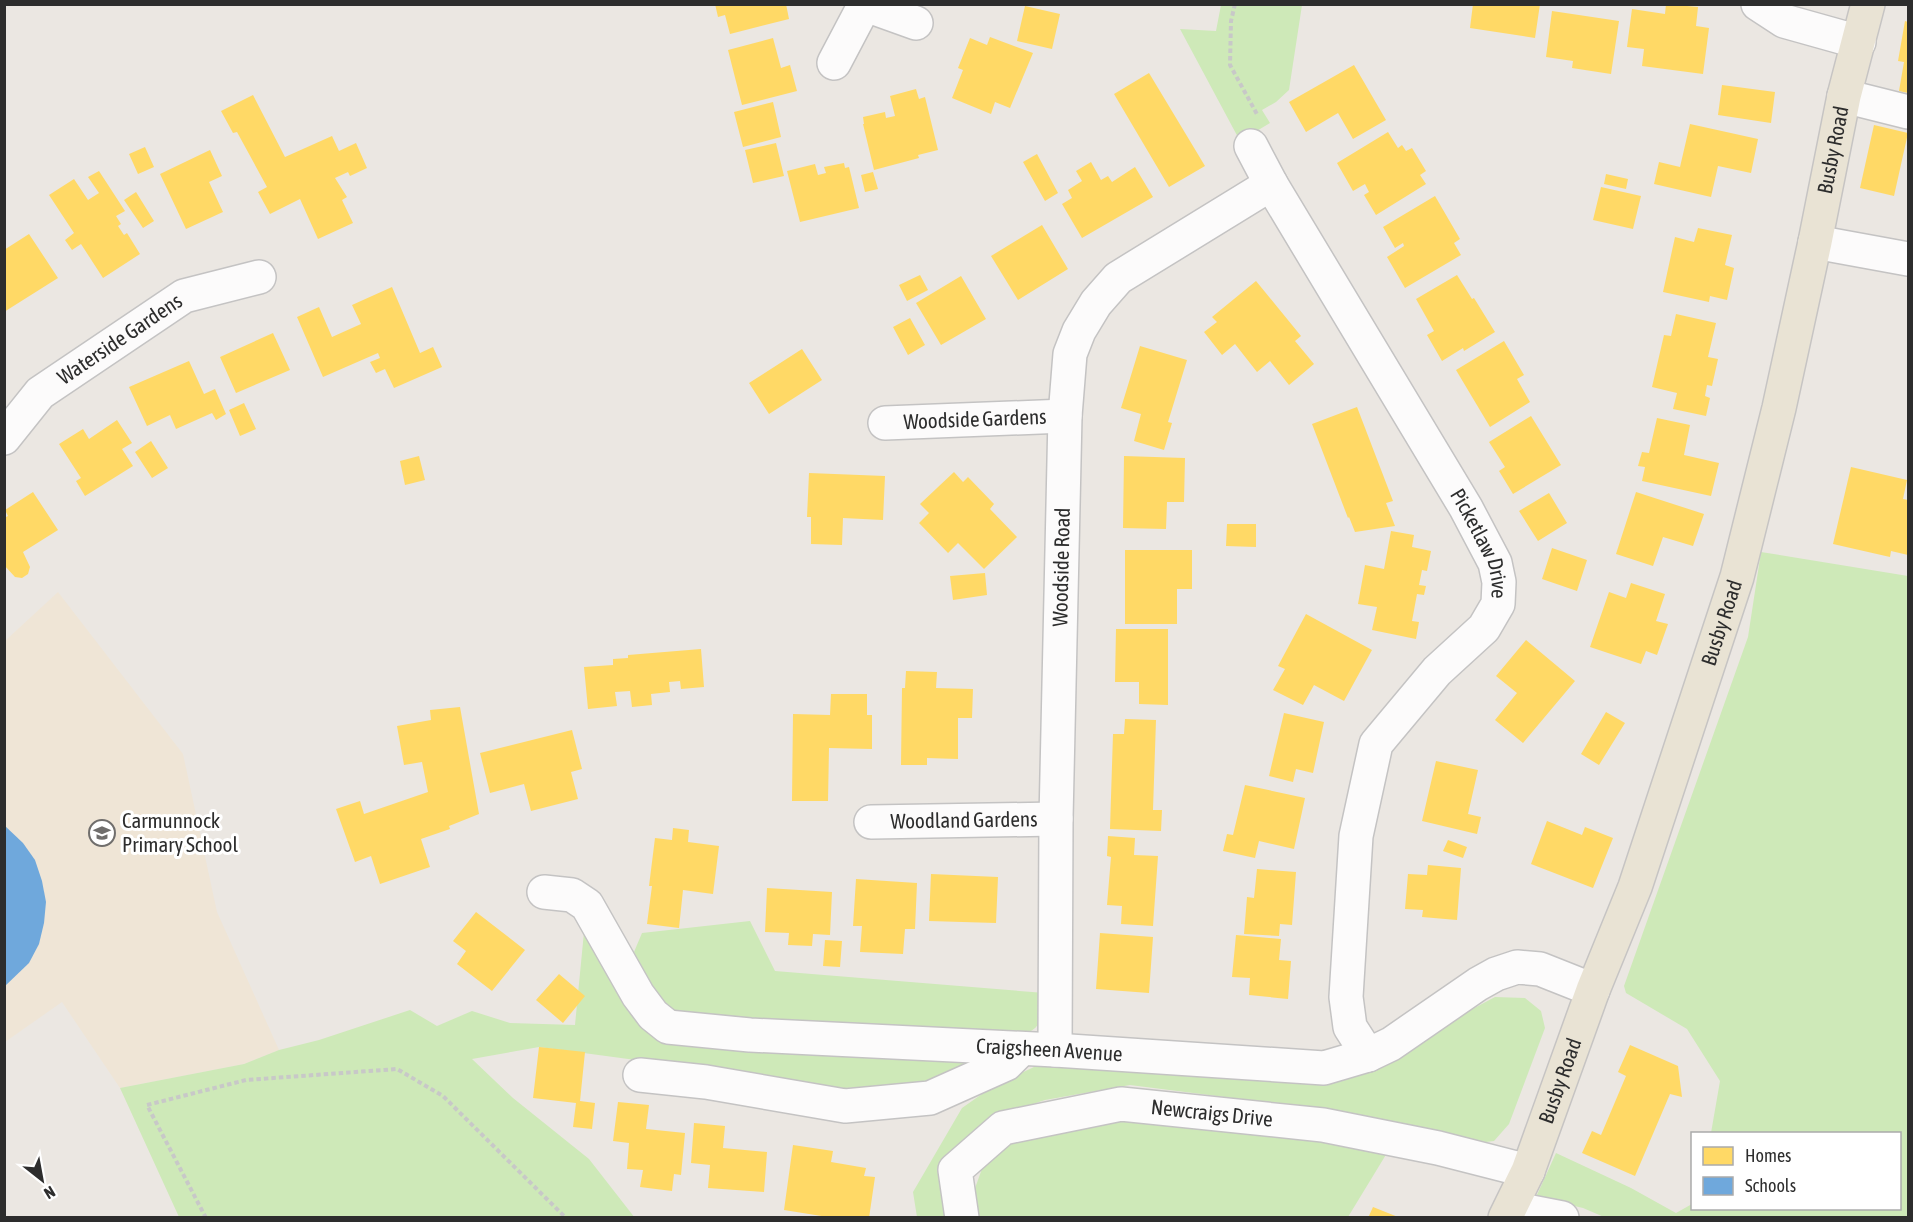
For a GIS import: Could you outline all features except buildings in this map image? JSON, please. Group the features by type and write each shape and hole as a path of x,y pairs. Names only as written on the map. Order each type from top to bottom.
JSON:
{"main road":[{"name":"Busby Road","path":"1508,1213 1528,1171 1593,990 1635,886 1737,577 1779,408 1844,96 1868,4"}],"street":[{"path":"1758,4 1784,21 1859,42"},
{"path":"834,63 863,5 916,23"},
{"path":"1844,96 1908,112"},
{"name":"Picketlaw Drive","path":"1251,146 1271,184 1466,508 1495,563 1499,582 1498,604 1484,628 1437,671 1376,744 1356,836 1346,997 1350,1027 1368,1055"},
{"name":"Woodside Road","path":"1055,1050 1056,819 1065,416 1070,354 1078,331 1096,303 1118,278 1271,184"},
{"path":"1815,242 1908,259"},
{"name":"Waterside Gardens","path":"4,438 40,393 184,296 259,277"},
{"name":"Woodside Gardens","path":"885,423 1065,416"},
{"name":"Woodland Gardens","path":"871,822 1056,819"},
{"name":"Craigsheen Avenue","path":"544,892 572,895 587,905 638,995 653,1016 668,1027 750,1035 1055,1050 1324,1068 1368,1055 1391,1044 1478,984 1496,974 1517,967 1540,969 1593,990"},
{"path":"640,1075 706,1082 845,1106 930,1098 1006,1064 1021,1049"},
{"name":"Newcraigs Drive","path":"962,1218 955,1170 1003,1128 1121,1104 1323,1125 1438,1148 1528,1171"},
{"path":"1508,1213 1563,1218"}],"path":[{"path":"1235,4 1231,21 1230,66 1266,130 1251,146"},
{"path":"206,1218 147,1105 246,1080 397,1069 443,1096 566,1218"}],"shaded area":[{"name":"Carmunnock Primary School","path":"58,592 183,754 217,912 279,1050 244,1064 120,1088 62,1002 5,1042 5,641"}],"green space":[{"path":"1221,5 1302,5 1289,90 1276,102 1262,110 1270,123 1240,141 1180,29 1216,31"},
{"path":"1761,552 1908,576 1908,1217 1604,1217 1583,1208 1536,1197 1556,1153 1631,1188 1676,1213 1691,1205 1691,1210 1901,1210 1901,1132 1711,1132 1720,1081 1687,1029 1626,993 1624,986 1748,637"},
{"path":"750,921 775,971 1045,993 1042,1015 1038,1025 1019,1036 673,1020 665,1010 634,952 642,933"},
{"path":"584,932 650,1029 981,1059 921,1085 844,1088 539,1047 472,1059 513,1098 589,1159 635,1218 179,1217 120,1088 244,1064 279,1050 319,1040 410,1010 437,1026 472,1011 510,1023 575,1025"},
{"path":"1495,997 1525,998 1541,1011 1545,1028 1509,1124 1494,1141 1486,1142 1344,1112 1130,1085 1045,1100 995,1117 947,1217 917,1217 913,1192 962,1108 992,1087 1034,1067 1080,1067 1304,1084 1347,1077 1393,1062 1450,1021"},
{"path":"1140,1117 1338,1138 1387,1153 1348,1217 979,1217 974,1191 983,1166 1001,1148 1023,1138"}],"place":[{"name":"Carmunnock Primary School","path":"102,833"}]}
